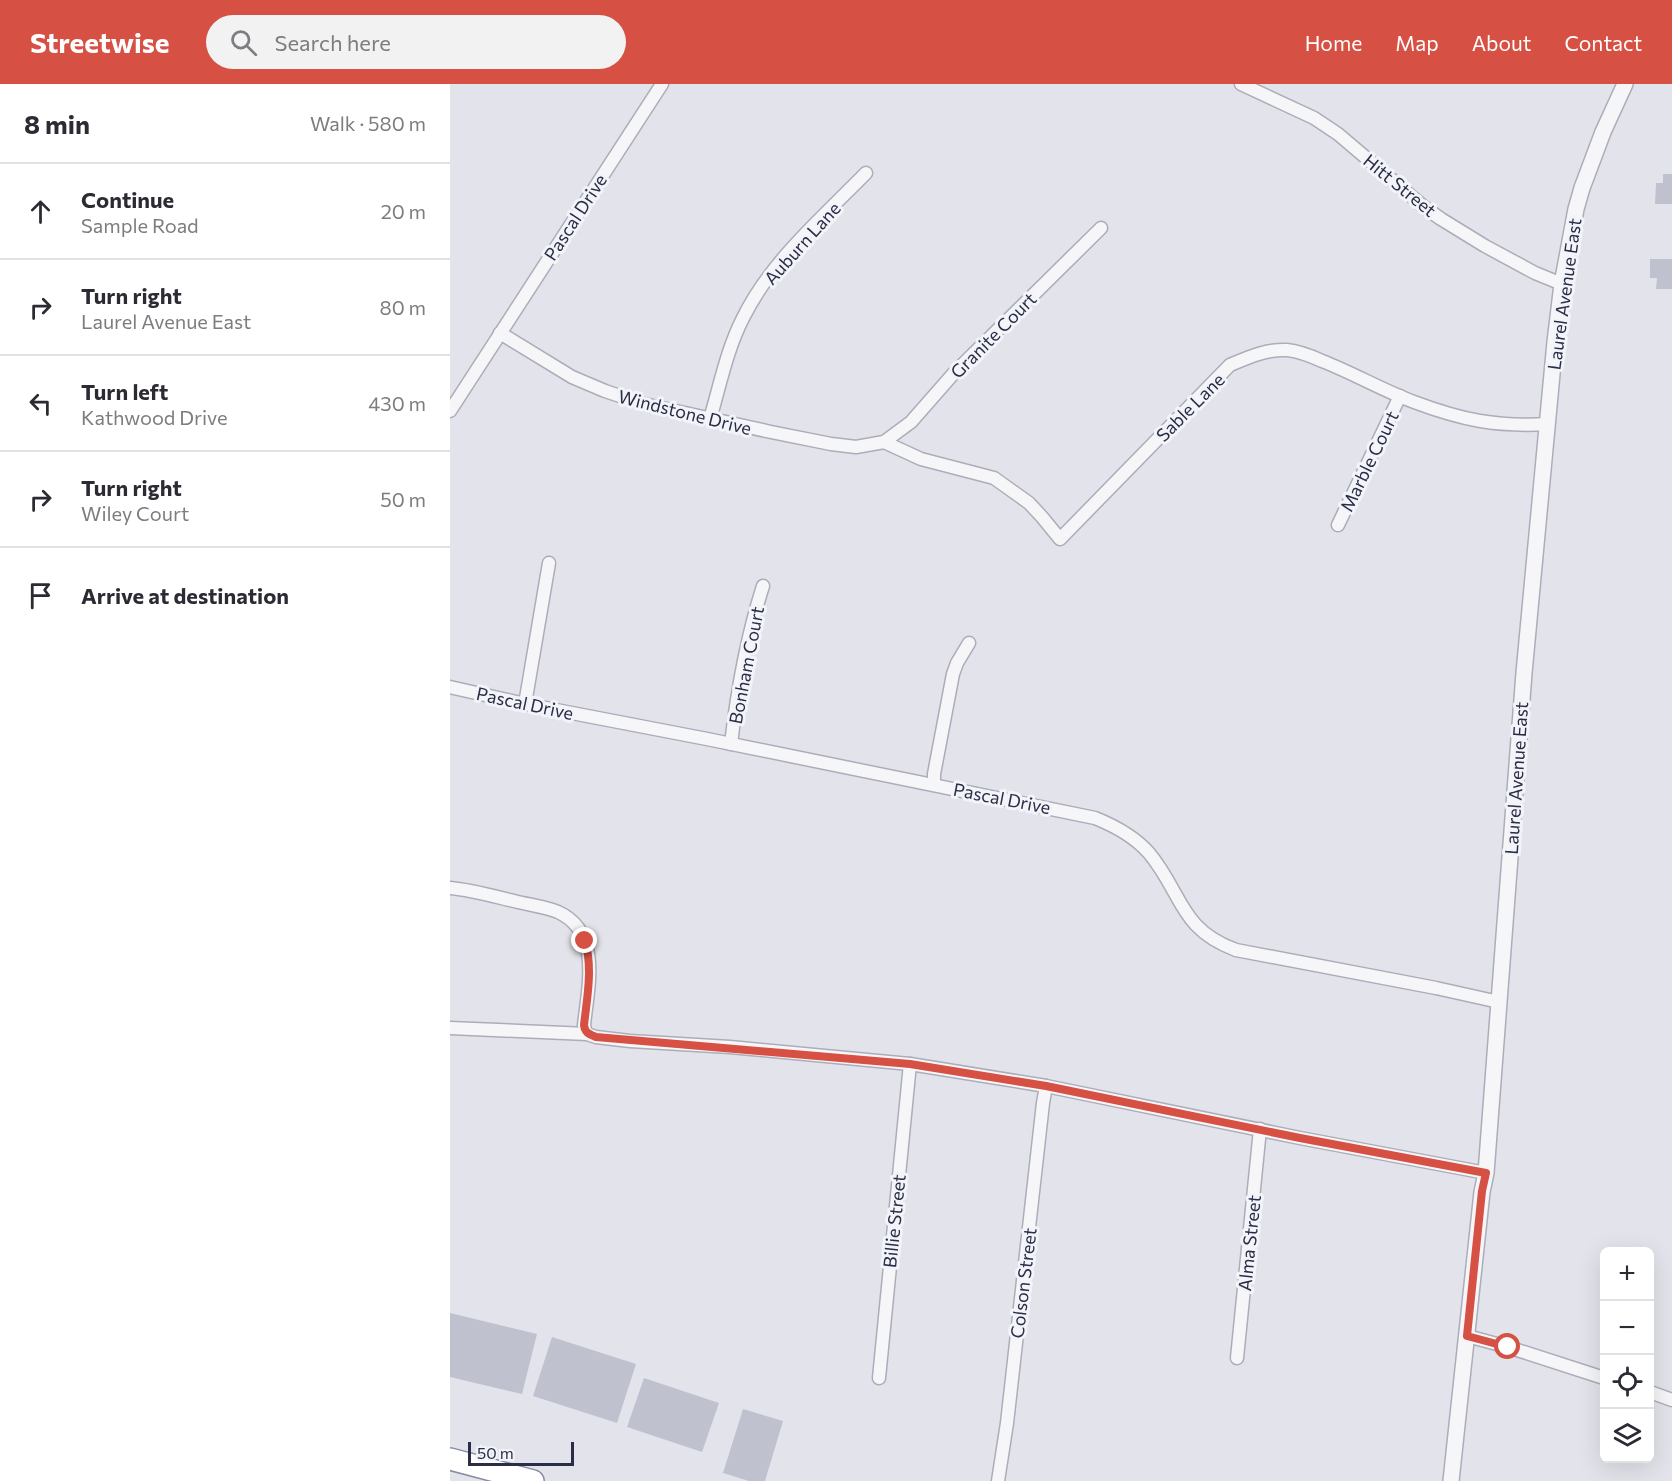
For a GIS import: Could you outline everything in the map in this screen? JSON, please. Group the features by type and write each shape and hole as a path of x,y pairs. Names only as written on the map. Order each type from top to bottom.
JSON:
{"highway":[{"path":"450,1459 533,1481"}],"street":[{"name":"Pascal Drive","path":"450,411 662,84"},
{"name":"Hitt Street","path":"1241,84 1314,118 1338,134 1424,207 1505,257 1562,284"},
{"name":"Laurel Avenue East","path":"1451,1481 1482,1191 1486,1173 1524,673 1562,284 1582,188 1603,132 1625,84"},
{"name":"Auburn Lane","path":"710,419 732,342 762,286 777,266 866,173"},
{"name":"Granite Court","path":"884,442 911,422 954,373 1101,228"},
{"name":"Windstone Drive","path":"500,333 572,377 604,392 644,404 831,444 856,447 884,442"},
{"name":"Sable Lane","path":"884,442 921,459 993,478 1029,503 1060,539 1230,365 1255,354 1288,350 1306,354 1400,396 1471,420 1496,424 1548,424"},
{"name":"Marble Court","path":"1338,525 1400,396"},
{"path":"525,704 549,563"},
{"name":"Bonham Court","path":"731,744 754,614 763,586"},
{"path":"934,785 934,774 953,674 969,643"},
{"name":"Pascal Drive","path":"450,687 525,704 1079,813 1116,827 1149,853 1186,914 1197,927 1220,944 1236,950 1499,1002"},
{"path":"450,888 552,910 565,916 577,927 585,941 589,961 584,1025 587,1034"},
{"path":"450,1028 587,1034 630,1041 730,1047 910,1064 1046,1086 1486,1173"},
{"name":"Billie Street","path":"879,1378 910,1064"},
{"name":"Colson Street","path":"998,1481 1007,1423 1046,1086"},
{"name":"Alma Street","path":"1237,1358 1260,1129"},
{"path":"1467,1336 1600,1376"},
{"path":"1654,1393 1672,1400"}],"building":[{"path":"1663,174 1672,174 1672,204 1655,204 1656,183 1663,183"},
{"path":"1650,259 1672,259 1672,289 1656,289 1657,278 1650,278"},
{"path":"450,1313 537,1334 522,1394 450,1377"},
{"path":"552,1337 636,1364 617,1423 533,1396"},
{"path":"644,1378 719,1403 702,1452 627,1427"},
{"path":"743,1409 783,1421 765,1481 749,1481 723,1473"}],"route":[{"path":"585,941 589,961 584,1025 587,1034 596,1037 910,1064 1046,1086 1486,1173 1482,1191 1467,1336 1508,1347"}]}
